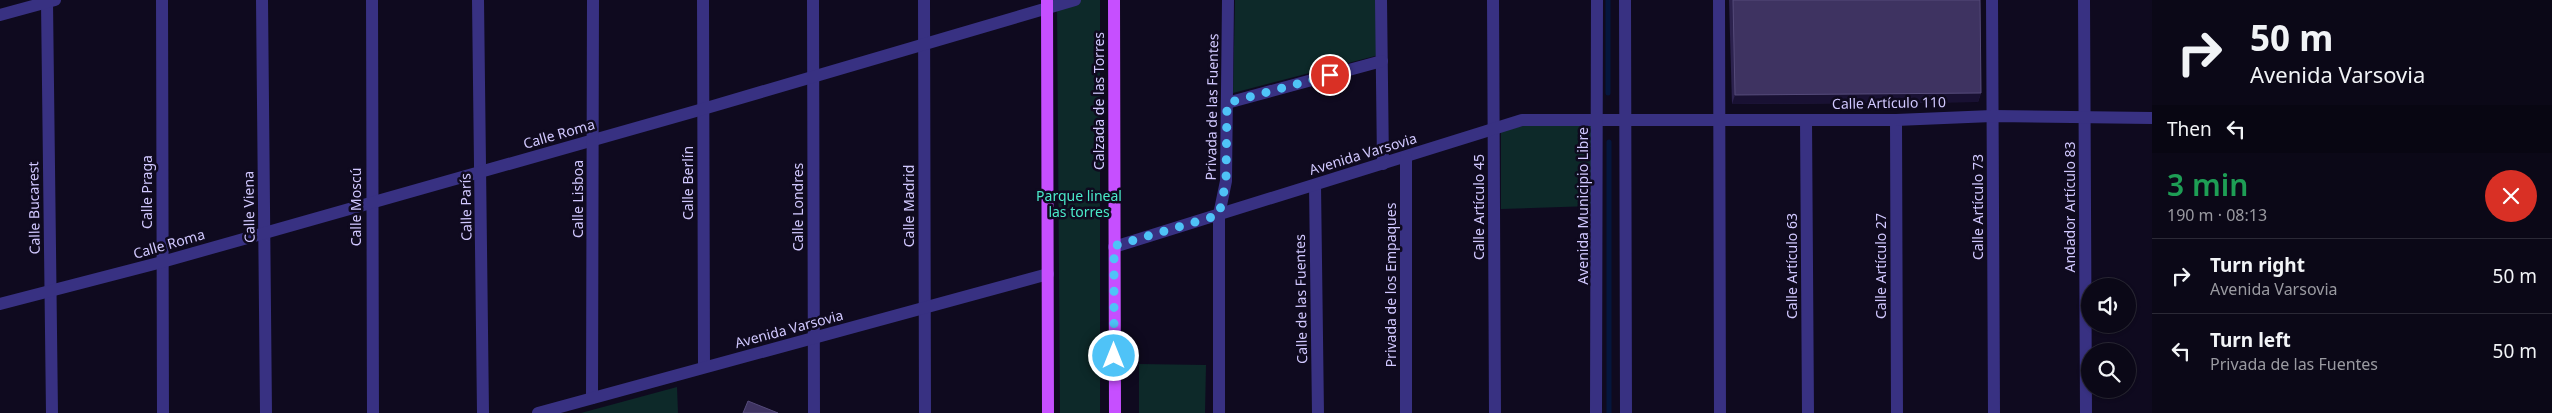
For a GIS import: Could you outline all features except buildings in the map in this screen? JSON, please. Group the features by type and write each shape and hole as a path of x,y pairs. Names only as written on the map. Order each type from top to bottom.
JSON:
{"main road":[{"name":"Calzada de las Torres","path":"1114,0 1115,413"},
{"path":"1047,3 1048,413"}],"street":[{"name":"Calle Praga","path":"162,0 163,413"},
{"name":"Calle Viena","path":"262,0 266,413"},
{"name":"Calle Moscú","path":"372,0 373,413"},
{"name":"Calle París","path":"478,0 483,413"},
{"name":"Calle Lisboa","path":"592,398 593,0"},
{"name":"Calle Berlín","path":"703,0 704,367"},
{"name":"Calle Londres","path":"812,0 814,413"},
{"name":"Calle Madrid","path":"924,0 925,413"},
{"name":"Calle Roma","path":"0,304 162,262 593,140 924,44 1047,3 1075,0"},
{"name":"Privada de las Fuentes","path":"1219,413 1219,215 1226,181 1228,0"},
{"path":"1381,0 1383,164"},
{"name":"Calle Artículo 45","path":"1493,0 1495,413"},
{"name":"Avenida Municipio Libre","path":"1596,413 1597,0"},
{"path":"1625,0 1626,413"},
{"path":"1719,0 1720,413"},
{"name":"Calle Artículo 73","path":"1992,0 1994,413"},
{"name":"Andador Artículo 83","path":"2084,0 2086,413"},
{"path":"0,15 51,1"},
{"name":"Calle Bucarest","path":"51,1 50,291 52,413"},
{"path":"1227,103 1382,61"},
{"name":"Calle Artículo 110","path":"1626,120 1896,120 1992,116 2152,118"},
{"name":"Avenida Varsovia","path":"1114,246 1406,157 1494,127 1522,120 1626,120"},
{"name":"Calle Artículo 63","path":"1806,120 1808,413"},
{"name":"Calle Artículo 27","path":"1896,120 1897,413"},
{"name":"Privada de los Empaques","path":"1406,157 1406,413"},
{"name":"Calle de las Fuentes","path":"1315,185 1318,413"},
{"name":"Avenida Varsovia","path":"538,413 1048,274"}],"green space":[{"name":"Parque lineal las torres","path":"1057,0 1100,0 1100,413 1060,413"},
{"path":"1235,0 1379,0 1379,55 1233,93"},
{"path":"1532,124 1592,124 1592,206 1501,209 1501,131"},
{"path":"1139,364 1206,365 1205,413 1139,413"},
{"path":"677,387 678,413 581,413"}],"waterway":[{"path":"1608,0 1608,93"},
{"path":"1609,142 1609,413"}],"route":[{"path":"1114,356 1114,246 1219,215 1226,181 1227,103 1330,75"}]}
